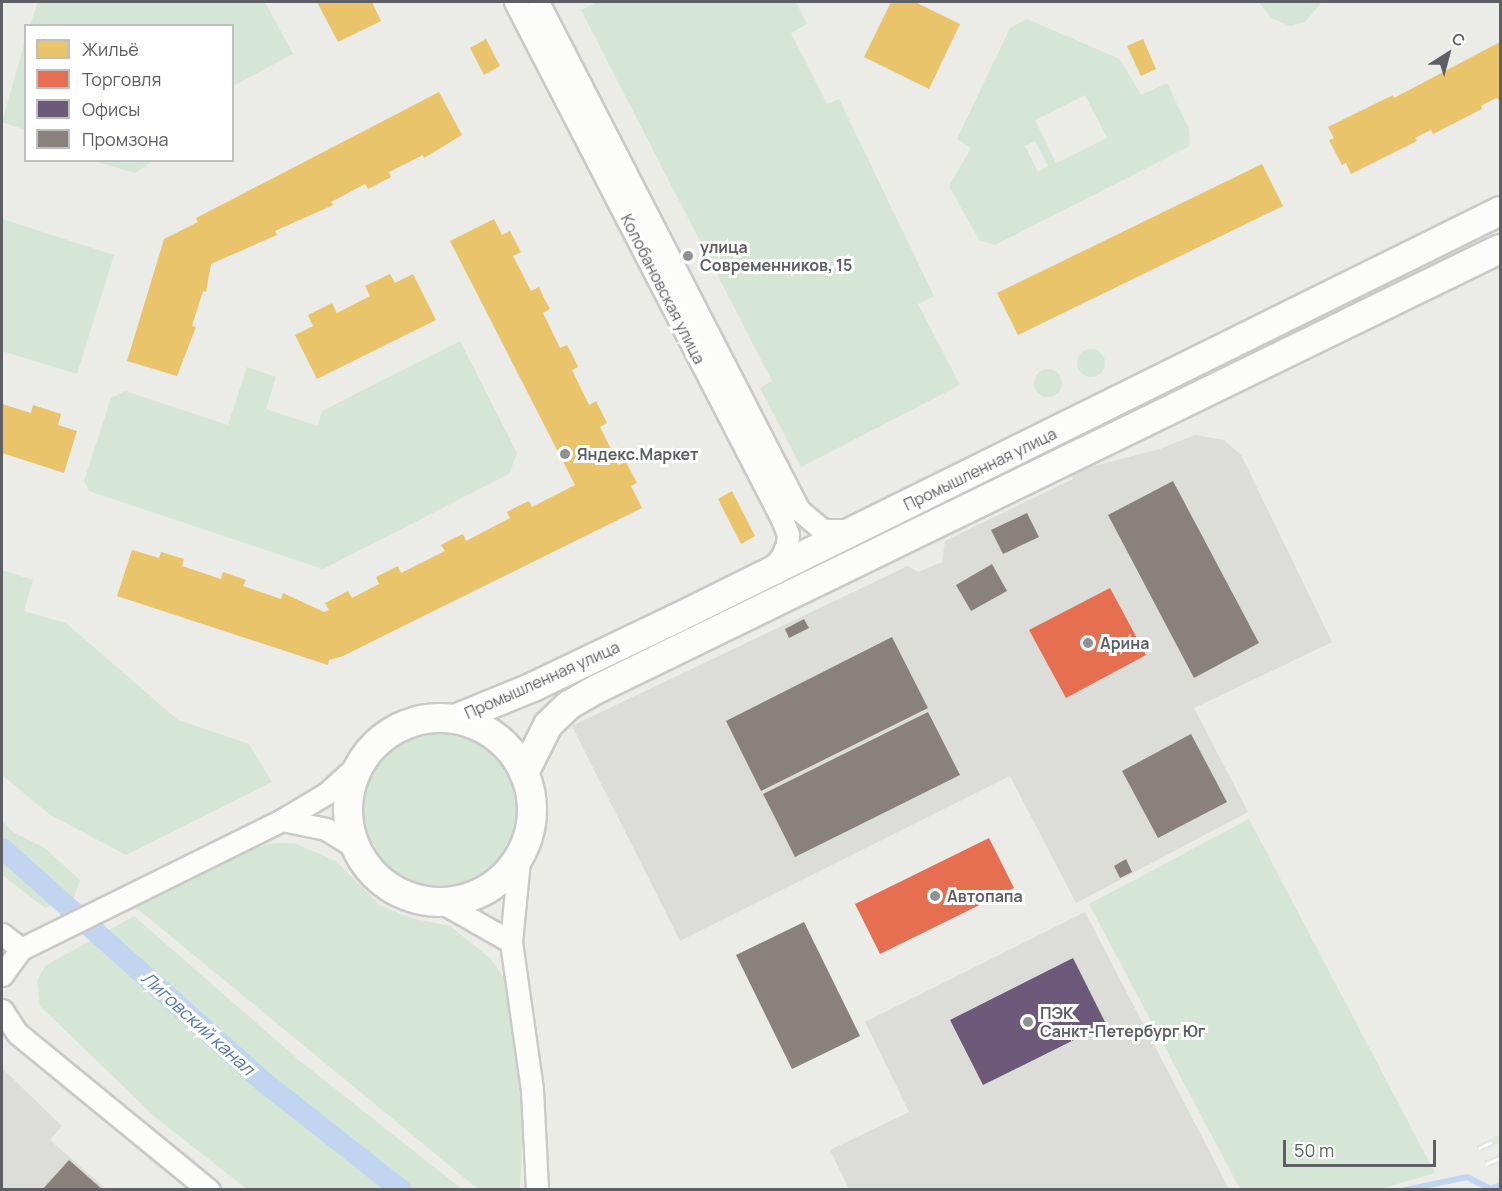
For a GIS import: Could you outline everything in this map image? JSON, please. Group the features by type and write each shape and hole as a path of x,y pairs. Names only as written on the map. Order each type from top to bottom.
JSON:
{"street":[{"name":"Колобановская улица","path":"515,2 782,519 788,535 785,552 765,575"},
{"name":"Колобановская улица","path":"538,2 799,510 823,530 855,531"},
{"name":"Промышленная улица","path":"455,719 533,687 765,575 1500,211"},
{"name":"Промышленная улица","path":"524,773 548,725 569,705 597,689 1500,249"},
{"path":"2,975 21,949 118,899 282,820 327,793 362,761 373,747 402,726 420,720 455,719 496,738 524,773 533,808 529,835 519,860 511,942 532,1090 537,1190"},
{"path":"362,761 349,795 350,831 365,864 391,889 425,902 443,903 486,890 519,860"},
{"path":"282,820 326,829 356,848"},
{"path":"443,903 511,942"},
{"path":"2,934 21,949"},
{"path":"2,1010 18,1033 209,1190"}],"shaded area":[{"path":"1195,435 1224,440 1241,455 1332,642 1194,708 1248,812 1076,903 1010,776 680,941 572,726 908,566 918,572 942,562 945,541 1073,479 1070,472 1160,449"},
{"path":"1085,912 1229,1189 849,1189 830,1150 909,1112 865,1022"},
{"path":"2,1068 62,1126 50,1140 106,1189 2,1189"}],"green space":[{"path":"38,2 265,2 293,54 234,85 234,24 30,24"},
{"path":"598,2 796,2 807,24 791,33 827,104 839,99 934,296 918,304 960,385 801,467 760,388 772,381 581,10"},
{"path":"1259,2 1322,2 1305,22 1290,26 1271,18"},
{"path":"1027,19 1120,59 1141,95 1167,83 1189,129 1190,143 1188,147 995,245 979,240 949,186 971,148 957,139 1010,28","holes":["1085,95 1107,138 1056,163 1035,120","1035,141 1048,166 1038,172 1025,146"]},
{"path":"24,45 24,130 2,122"},
{"path":"98,162 152,162 135,173"},
{"path":"2,219 114,255 77,374 2,351"},
{"path":"460,341 517,453 509,474 323,569 89,491 84,481 111,398 125,391 228,425 247,367 276,377 266,409 318,426 322,411"},
{"path":"1091,349 1101,353 1105,363 1101,373 1091,377 1081,373 1077,363 1081,353"},
{"path":"1048,369 1058,373 1062,383 1058,393 1048,397 1038,393 1034,383 1038,373"},
{"path":"2,570 33,580 24,611 66,623 178,720 249,744 272,782 126,855 49,814 2,775"},
{"path":"440,732 455,733 470,738 495,755 512,780 517,795 517,825 512,840 495,865 470,882 455,887 440,888 425,887 410,882 385,865 368,840 363,825 362,810 363,795 368,780 385,755 410,738 425,733"},
{"path":"1249,819 1435,1173 1380,1189 1240,1189 1089,904"},
{"path":"2,821 13,832 45,848 80,880 74,897 45,908 2,875"},
{"path":"274,843 294,843 336,861 380,905 410,918 450,926 491,959 505,980 514,1019 523,1121 520,1189 478,1189 133,905 243,851"},
{"path":"134,916 300,1061 462,1189 247,1189 155,1117 40,1006 37,981 45,966"}],"building: Жильё":[{"path":"317,2 372,2 381,21 338,42"},
{"path":"891,2 915,2 960,24 929,89 864,57"},
{"path":"486,39 500,66 484,75 470,48"},
{"path":"1143,39 1156,69 1141,76 1127,46"},
{"path":"1500,42 1500,100 1496,98 1481,106 1482,109 1433,134 1431,130 1415,138 1417,141 1351,174 1346,163 1342,165 1329,140 1334,138 1328,127 1393,95 1394,98"},
{"path":"439,92 462,135 424,158 423,155 389,172 391,177 368,189 365,184 331,202 333,205 275,231 277,235 211,264 206,292 203,291 192,326 196,327 177,376 127,361 164,239 198,222 196,218"},
{"path":"1262,164 1283,206 1018,335 997,293"},
{"path":"494,219 502,235 510,231 521,252 513,256 531,291 539,287 550,309 543,313 560,348 567,345 573,356 578,367 572,370 589,405 596,401 607,423 600,427 619,465 626,462 637,483 631,486 642,508 343,656 329,660 328,665 117,596 132,550 159,558 161,552 184,559 182,566 221,579 223,572 246,580 243,586 281,599 283,593 324,612 329,610 325,603 348,591 352,598 379,584 376,577 398,566 401,573 445,551 441,545 452,539 463,534 466,541 510,518 507,512 518,506 529,501 532,507 575,485 450,241"},
{"path":"390,274 395,283 413,274 436,320 317,379 295,335 313,326 308,315 332,303 337,313 370,296 365,286"},
{"path":"2,404 31,413 33,405 61,414 58,425 77,431 64,473 2,453"},
{"path":"732,491 755,536 741,544 718,499"}],"building: Торговля":[{"name":"Арина","path":"1110,588 1146,655 1066,698 1029,630"},
{"name":"Автопапа","path":"989,838 1014,888 880,954 855,904"}],"building: Офисы":[{"name":"ПЭК Санкт-Петербург Юг","path":"1073,958 1106,1024 983,1085 950,1020"}],"building: Промзона":[{"path":"1173,481 1259,643 1194,678 1108,515"},
{"path":"1027,513 1039,537 1003,554 991,530"},
{"path":"992,564 1007,591 971,611 956,585"},
{"path":"804,619 809,628 789,638 785,629"},
{"path":"892,637 928,708 761,791 726,721"},
{"path":"928,712 960,775 795,857 763,794"},
{"path":"1191,734 1227,802 1158,838 1122,771"},
{"path":"1126,859 1132,872 1120,878 1114,866"},
{"path":"804,922 860,1036 792,1069 736,955"},
{"path":"69,1160 103,1190 42,1190"}],"waterway":[{"name":"Лиговский канал","path":"2,848 264,1082 401,1190"},
{"path":"1405,1190 1467,1177 1491,1189 1500,1185"}],"railway":[{"path":"1479,1148 1500,1138"},
{"path":"1486,1164 1500,1158"}],"place":[{"name":"улица Современников, 15","path":"688,256"},
{"name":"Яндекс.Маркет","path":"565,454"},
{"name":"Арина","path":"1088,643"},
{"name":"Автопапа","path":"935,896"},
{"name":"ПЭК Санкт-Петербург Юг","path":"1028,1022"}]}
